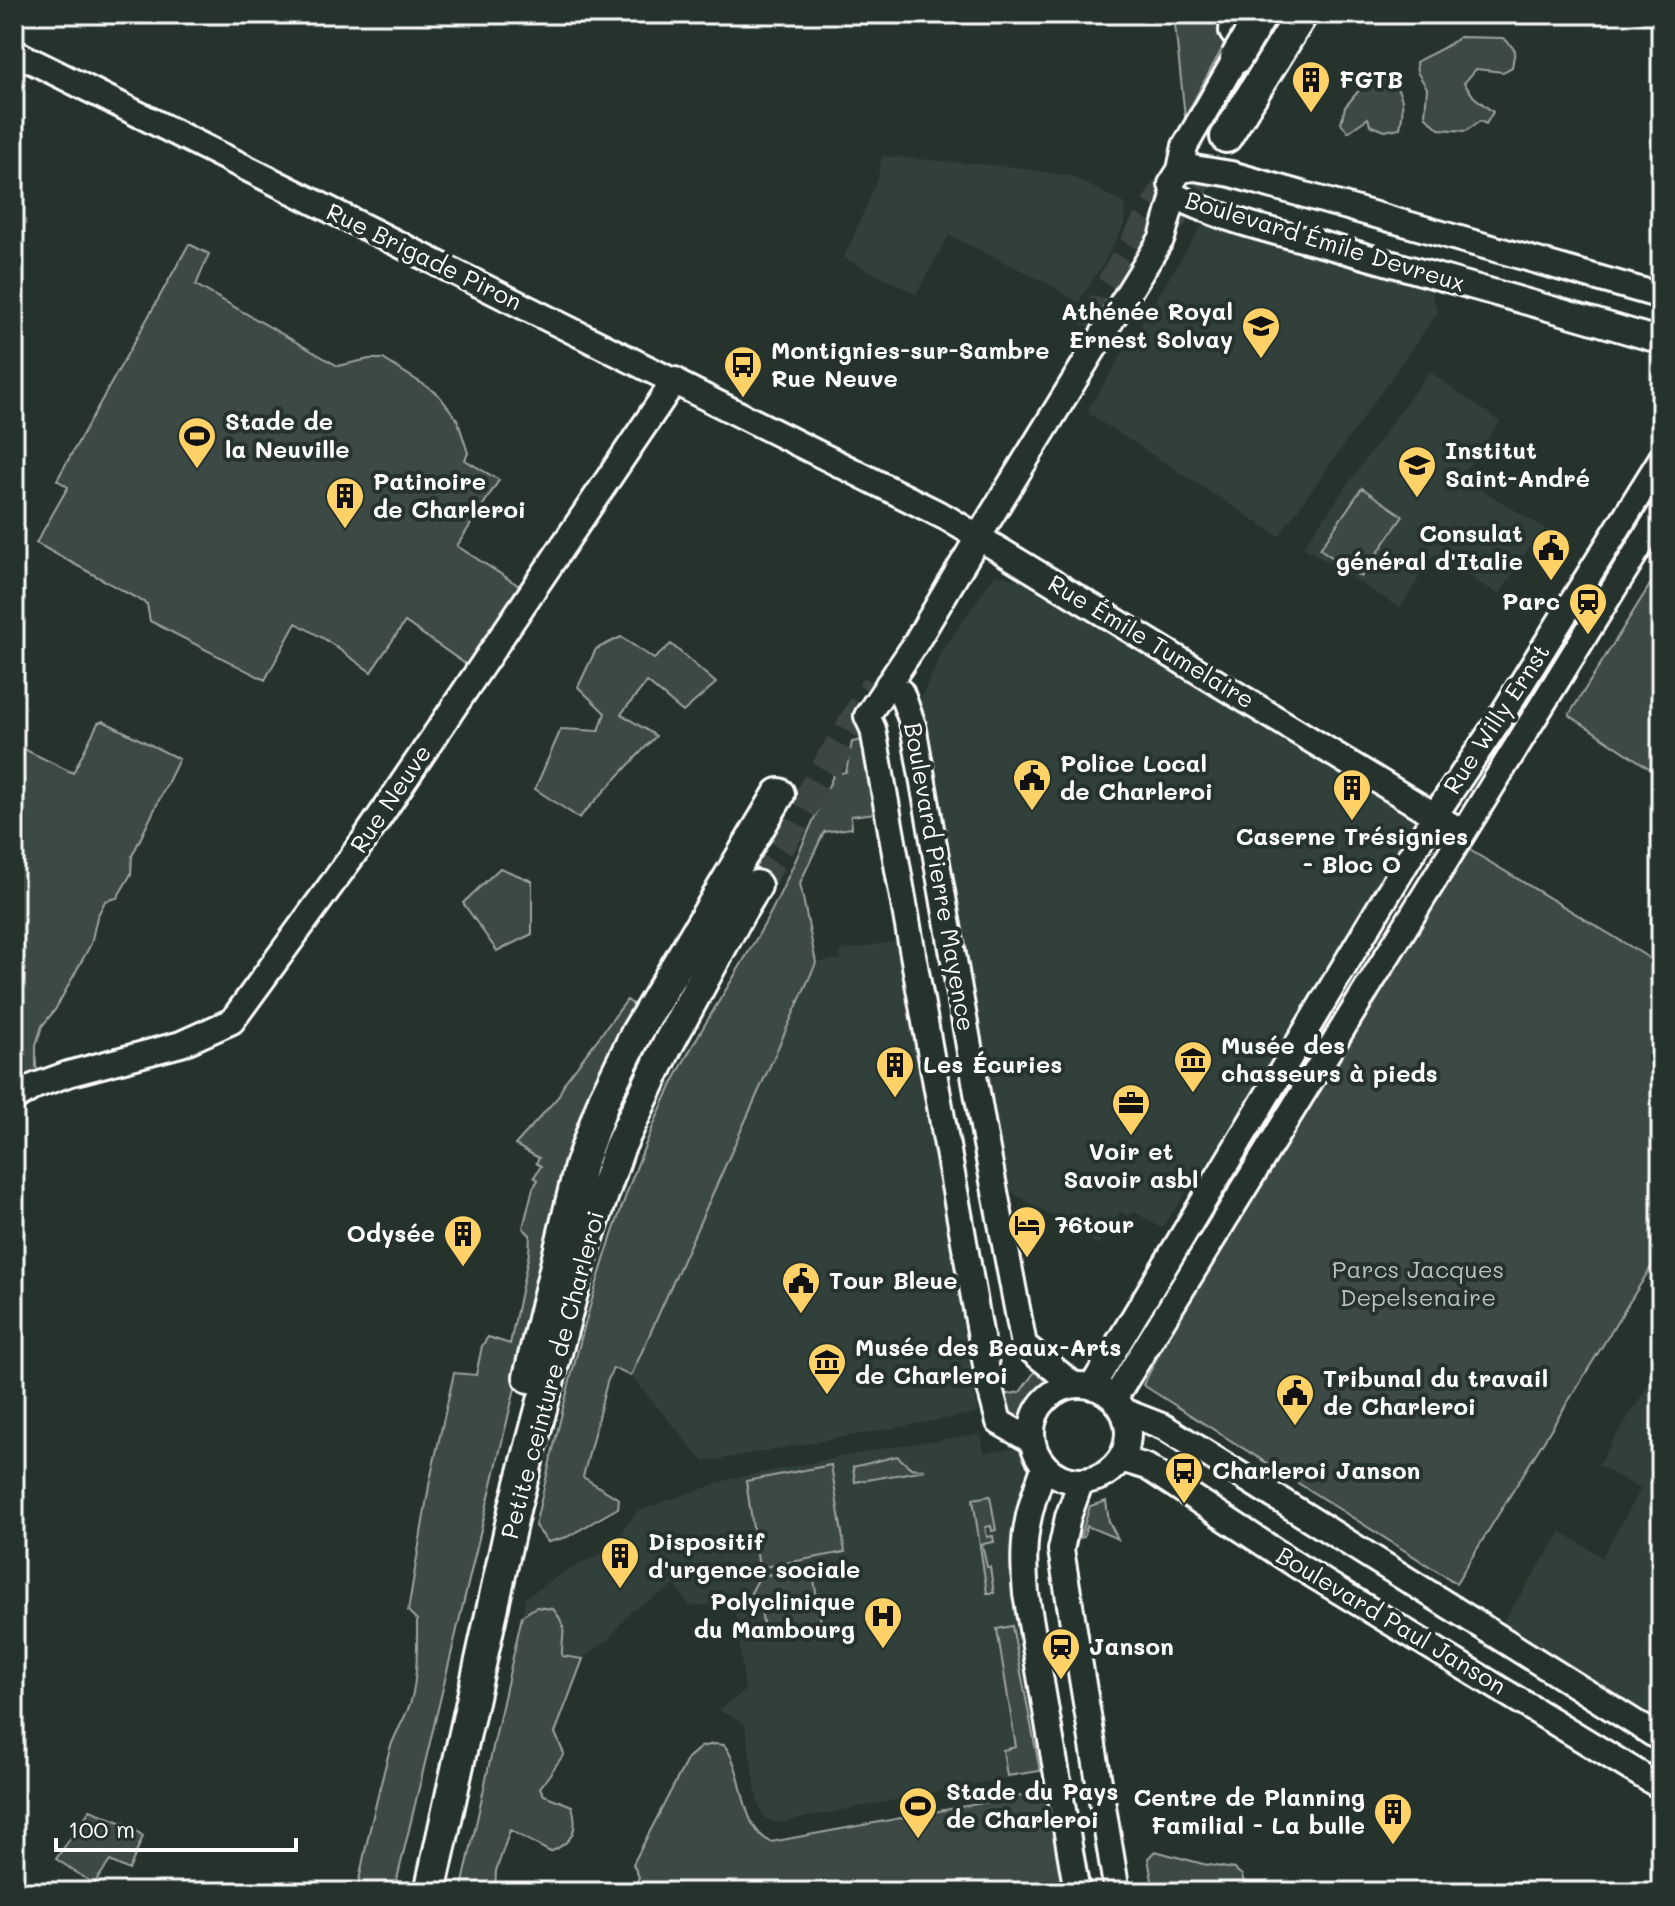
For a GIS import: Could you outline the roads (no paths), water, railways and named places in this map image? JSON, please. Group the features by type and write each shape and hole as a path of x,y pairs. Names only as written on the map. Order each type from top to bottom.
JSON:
{"highway":[{"path":"1236,34 1262,14"},
{"path":"1226,137 1302,14"},
{"path":"515,1506 515,1434 564,1226 580,1166 604,1099 637,1032 779,794"},
{"name":"Petite ceinture de Charleroi","path":"430,1892 515,1506 583,1252 619,1148 666,1048 756,886"}],"street":[{"path":"1180,170 1185,146 1236,34"},
{"name":"Rue Brigade Piron","path":"14,52 835,460"},
{"name":"Boulevard Émile Devreux","path":"1661,296 1231,174 1194,168 1180,170 1171,184 1174,195 1187,202 1261,226 1661,341"},
{"name":"Boulevard Pierre Mayence","path":"1032,1441 999,1422 990,1388 873,729 867,716 912,649 1162,238 1174,195"},
{"name":"Rue Neuve","path":"14,1099 35,1086 68,1074 181,1044 232,1021 364,840 675,380"},
{"name":"Rue Willy Ernst","path":"1101,1396 1435,815 1497,723 1661,459"},
{"name":"Rue Émile Tumelaire","path":"835,460 978,537 1462,832"},
{"name":"Rue Willy Ernst","path":"1101,1396 1462,832 1661,512"},
{"name":"Boulevard Pierre Mayence","path":"888,684 901,692 913,725 1024,1345 1101,1396"},
{"path":"1062,1389 1101,1396 1128,1427 1127,1444 1121,1459 1104,1475 1081,1481 1055,1475 1039,1459 1032,1441 1032,1428 1041,1404 1062,1389"},
{"name":"Boulevard Paul Janson","path":"1101,1396 1164,1427 1661,1739"},
{"name":"Boulevard Paul Janson","path":"1121,1459 1147,1467 1298,1566 1661,1787"},
{"path":"1045,1466 1026,1520 1023,1565 1077,1892"},
{"path":"1081,1481 1068,1517 1061,1550 1117,1892"}],"tunnel":[{"path":"1169,222 1226,137"},
{"path":"1096,328 1106,294 1167,188"},
{"path":"756,886 876,685"}],"place":[{"name":"FGTB","path":"1311,114"},
{"name":"Athénée Royal Ernest Solvay","path":"1261,360"},
{"name":"Montignies-sur-Sambre Rue Neuve","path":"743,399"},
{"name":"Stade de la Neuville","path":"197,470"},
{"name":"Institut Saint-André","path":"1417,499"},
{"name":"Patinoire de Charleroi","path":"345,530"},
{"name":"Consulat général d'Italie","path":"1551,582"},
{"name":"Parc","path":"1588,636"},
{"name":"Police Local de Charleroi","path":"1032,812"},
{"name":"Caserne Trésignies - Bloc O","path":"1352,822"},
{"name":"Musée des chasseurs à pieds","path":"1193,1094"},
{"name":"Les Écuries","path":"895,1099"},
{"name":"Voir et Savoir asbl","path":"1131,1137"},
{"name":"76tour","path":"1027,1259"},
{"name":"Odysée","path":"463,1268"},
{"name":"Tour Bleue","path":"801,1315"},
{"name":"Musée des Beaux-Arts de Charleroi","path":"827,1396"},
{"name":"Tribunal du travail de Charleroi","path":"1295,1427"},
{"name":"Charleroi Janson","path":"1184,1505"},
{"name":"Dispositif d'urgence sociale","path":"620,1590"},
{"name":"Polyclinique du Mambourg","path":"883,1650"},
{"name":"Janson","path":"1061,1681"},
{"name":"Stade du Pays de Charleroi","path":"918,1840"},
{"name":"Centre de Planning Familial - La bulle","path":"1393,1846"}],"park label":[{"name":"Parcs Jacques Depelsenaire","path":"1418,1284"}]}
